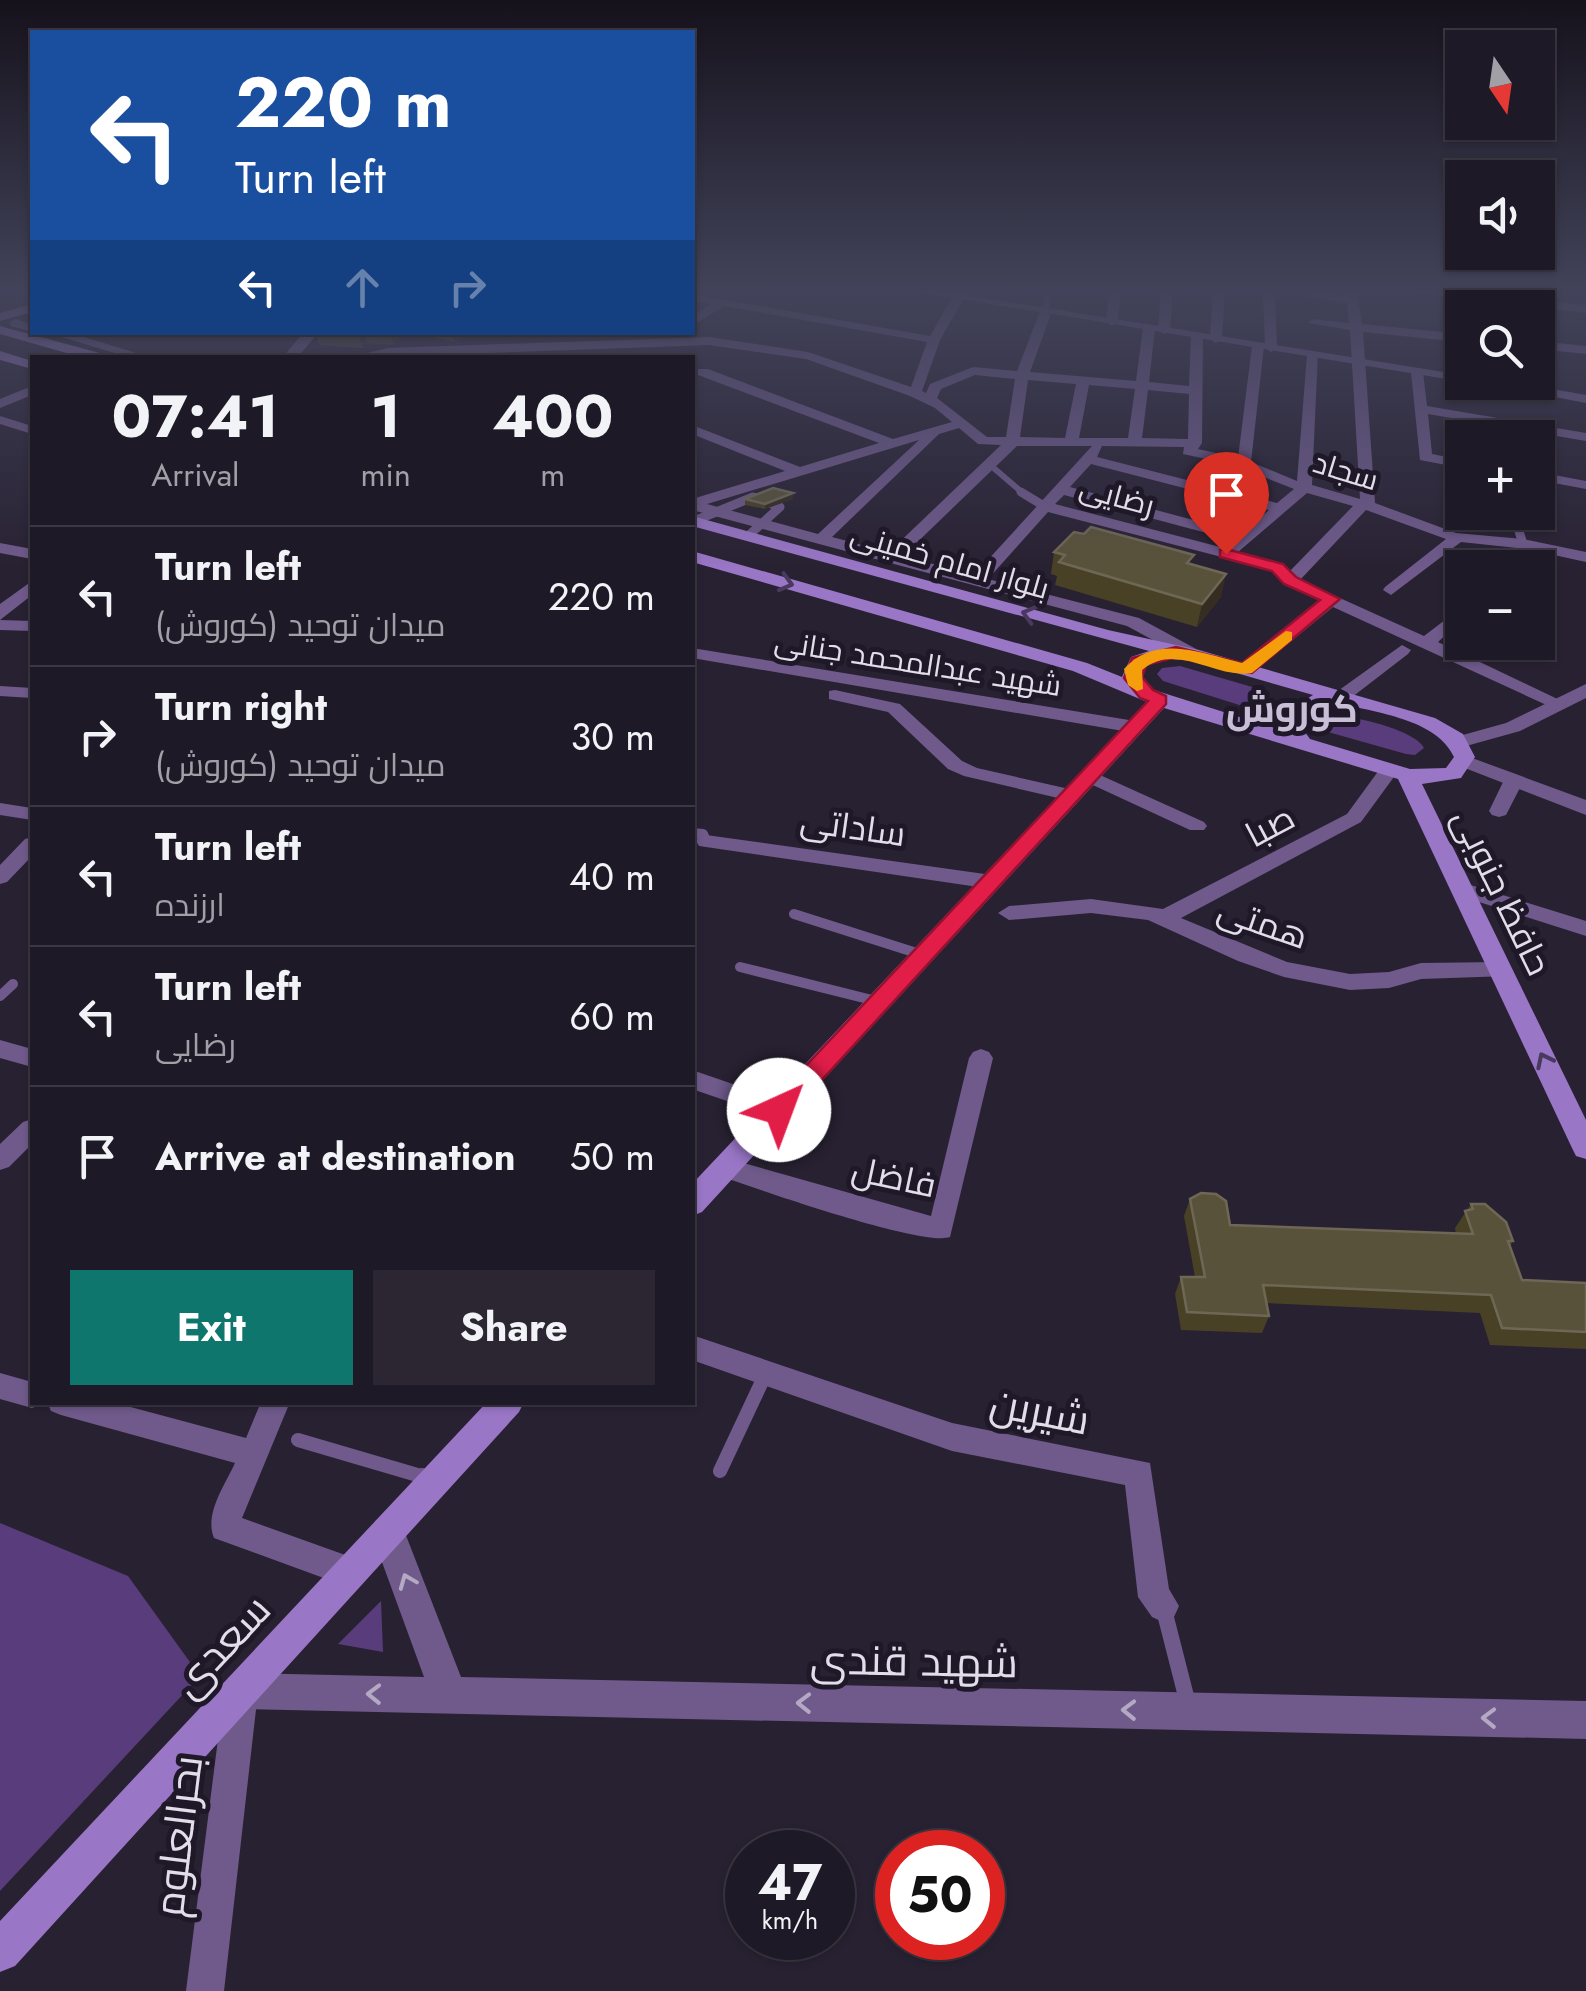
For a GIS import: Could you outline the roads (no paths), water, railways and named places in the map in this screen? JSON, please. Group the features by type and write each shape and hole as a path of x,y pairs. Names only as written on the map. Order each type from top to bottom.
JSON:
{"main road":[{"name":"بلوار امام خمینی","path":"698,509 753,530 1087,630 1192,654 1428,722 1461,751"},
{"name":"بلوار امام خمینی","path":"695,557 1062,662 1153,697 1398,772"},
{"path":"1062,662 1086,647 1087,630"},
{"path":"695,1201 1135,727 1153,697 1132,678 1138,661 1162,653 1192,654"},
{"path":"1248,727 1270,722 1287,708 1290,696 1276,678"},
{"path":"1303,744 1292,728 1298,713 1316,700 1341,697"},
{"path":"1398,772 1439,777 1453,773 1461,751"},
{"name":"حافظ جنوبی","path":"1398,772 1461,889 1586,1148"},
{"name":"سعدی","path":"0,1951 505,1405"}],"street":[{"path":"734,384 893,444"},
{"name":"سجاد","path":"889,384 930,399 983,442 1195,443"},
{"path":"915,393 918,384"},
{"path":"930,399 935,388 944,384"},
{"path":"893,557 1012,443 1021,384"},
{"path":"1072,442 1082,384"},
{"path":"1128,384 1194,390"},
{"path":"1194,384 1195,443"},
{"path":"1244,464 1258,384"},
{"path":"1226,554 1304,488 1311,384"},
{"path":"1290,581 1366,505 1362,384"},
{"path":"1418,384 1425,458 1445,461"},
{"path":"1135,441 1140,385"},
{"path":"0,404 30,391"},
{"path":"1555,394 1586,399"},
{"path":"1420,409 1586,436"},
{"path":"0,420 30,429"},
{"path":"698,509 800,472 962,423"},
{"path":"695,429 800,472"},
{"path":"822,538 935,431"},
{"path":"978,580 1104,442"},
{"name":"سجاد","path":"1195,443 1188,451 1244,464 1457,538 1525,544 1586,556"},
{"path":"1088,459 1280,508"},
{"path":"1555,479 1586,484"},
{"path":"1060,489 1244,538"},
{"name":"رضایی","path":"1044,506 1278,568 1290,581 1429,641 1559,704"},
{"path":"753,530 822,538 1133,622 1192,654"},
{"path":"1391,590 1457,538"},
{"path":"1522,550 1525,544"},
{"path":"0,548 30,554"},
{"path":"0,614 30,588"},
{"path":"1245,670 1332,599"},
{"path":"1071,605 1087,630"},
{"path":"0,625 30,626"},
{"path":"1429,641 1445,627"},
{"path":"1341,697 1402,650"},
{"name":"شهید عبدالمحمد جنانی","path":"695,655 1135,727"},
{"path":"0,690 30,693"},
{"path":"1461,751 1585,691"},
{"path":"836,695 894,708 955,765 971,772 1071,795"},
{"path":"1461,751 1514,780 1586,808"},
{"name":"صبا","path":"1164,918 1354,818 1398,772"},
{"path":"1089,776 1196,826"},
{"path":"1499,811 1514,780"},
{"path":"0,809 30,814"},
{"name":"ساداتی","path":"699,837 992,882"},
{"path":"0,877 30,846"},
{"path":"1461,889 1586,929"},
{"name":"همتی","path":"1009,914 1091,906 1127,908 1164,918 1201,938 1284,969 1350,982 1389,980 1420,971 1500,970"},
{"name":"فاضل","path":"726,1168 889,1218 941,1229 980,1058"},
{"path":"695,1081 779,1110"},
{"path":"0,1160 30,1131"},
{"name":"شیرین","path":"695,1348 952,1437 1139,1473 1154,1597 1163,1606"},
{"path":"0,1386 30,1394"},
{"path":"72,1405 254,1454"},
{"path":"275,1405 226,1527 351,1572"},
{"path":"388,1532 450,1696"},
{"name":"شهید قندی","path":"241,1691 1586,1720"},
{"name":"بحرالعلوم","path":"205,1991 241,1691"}],"lane":[{"path":"990,464 1006,474 1026,498 1044,506"},
{"path":"698,509 753,497 780,507 753,530"},
{"path":"1520,530 1525,544"},
{"path":"794,914 923,955"},
{"path":"740,967 880,1002"},
{"path":"0,996 13,984"},
{"path":"720,1472 766,1373"},
{"path":"298,1440 436,1480"},
{"name":"شیرین","path":"1163,1606 1190,1712"}],"district":[{"name":"کوروش","path":"1292,708"}]}
